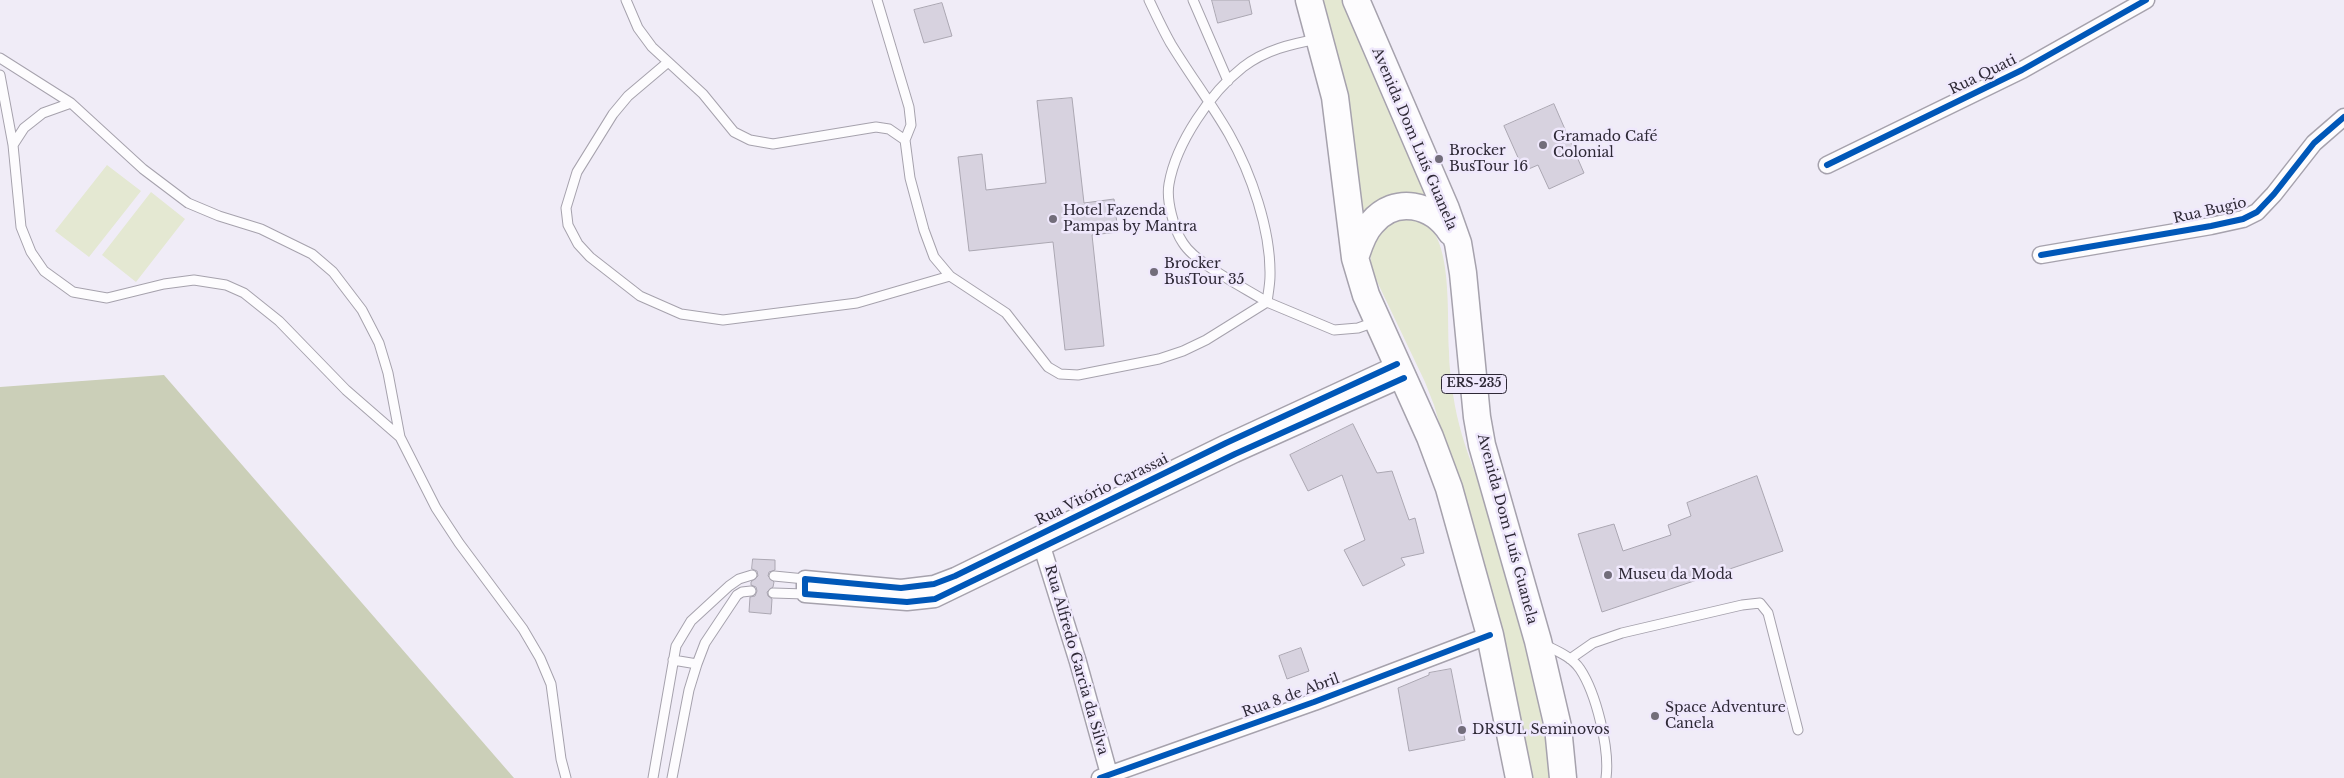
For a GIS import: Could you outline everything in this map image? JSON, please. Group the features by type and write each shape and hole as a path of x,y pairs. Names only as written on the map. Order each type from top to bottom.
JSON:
{"main road":[{"path":"1309,0 1335,97 1354,258 1366,295 1430,437 1449,488 1490,635 1515,770"},
{"name":"Avenida Dom Luís Guanela","path":"1356,0 1446,209 1458,243 1467,301 1472,368 1482,445 1538,641 1558,727 1563,778"},
{"path":"1354,258 1372,222 1384,213 1403,206 1422,207 1438,215 1458,243"}],"street":[{"name":"Rua Quati","path":"1827,165 2022,70 2146,0"},
{"name":"Rua Bugio","path":"2041,256 2242,219 2257,212 2274,194 2314,142 2344,117"},
{"name":"Rua Vitório Carassai","path":"805,586 917,587 955,576 1040,541 1226,443 1401,371"},
{"name":"Rua Alfredo Garcia da Silva","path":"1040,541 1105,776"},
{"name":"Rua 8 de Abril","path":"1105,776 1314,702 1490,635"}],"lane":[{"path":"626,0 638,28 652,48 703,94 734,132 750,140 772,144 876,127 889,129 906,140"},
{"path":"877,0 909,107 911,125 906,140 910,178 924,230 934,257 950,276 1006,313 1048,367 1060,374 1086,373 1159,359 1183,351 1267,302"},
{"path":"1149,0 1170,42 1236,149 1246,171 1260,210 1267,243 1270,276 1267,302"},
{"path":"1193,0 1228,81"},
{"path":"1320,38 1286,45 1263,54 1244,66 1208,103 1181,148 1169,185 1172,216 1183,244 1201,261 1267,302 1334,330 1358,328 1378,321"},
{"path":"0,58 71,102 143,169 188,203 219,216 261,229 312,254 333,272 362,310 380,343 388,373 400,437 436,508 459,543 523,628 540,658 551,684 561,759 566,778"},
{"path":"667,63 628,96 613,114 577,172 566,208 568,225 578,244 590,257 640,296 681,314 723,320 858,303 950,276"},
{"path":"0,75 13,145 21,227 31,252 44,271 63,287 73,292 107,298 164,284 194,280 226,285 244,293 279,321 346,390 400,437"},
{"path":"13,145 24,128 42,112 71,102"},
{"path":"653,778 676,646 691,621 729,586 739,579 752,575"},
{"path":"774,576 805,586"},
{"path":"773,593 805,586"},
{"path":"672,778 689,690 705,643 737,595 751,590"},
{"path":"1570,659 1593,643 1622,632 1742,604 1760,603 1768,614 1798,730"},
{"path":"1538,641 1570,659 1580,668 1592,693 1608,763 1606,778"},
{"path":"673,660 697,664"}],"green space":[{"path":"1320,0 1345,0 1427,200 1405,195 1388,196 1373,204 1357,220 1352,128 1347,96"},
{"path":"107,165 141,191 89,257 55,231"},
{"path":"151,192 185,219 136,282 102,255"},
{"path":"1405,218 1427,225 1436,236 1441,248 1446,277 1450,368 1457,415 1468,454 1496,529 1518,606 1543,720 1553,778 1528,778 1480,565 1434,405 1373,273 1371,263 1372,244 1379,230 1394,221"},
{"path":"164,375 514,778 0,778 0,387"}],"building":[{"path":"1212,0 1249,0 1252,14 1218,23"},
{"path":"942,3 952,36 924,43 914,10"},
{"name":"Hotel Fazenda Pampas by Mantra","path":"1072,98 1084,203 1114,199 1118,232 1092,235 1104,346 1065,350 1053,242 969,251 958,157 982,154 986,190 1046,183 1037,101"},
{"name":"Gramado Café Colonial","path":"1554,104 1584,173 1549,189 1538,165 1524,171 1504,126"},
{"path":"1353,424 1377,473 1392,471 1409,520 1415,518 1424,553 1401,558 1405,565 1363,586 1344,550 1365,540 1342,475 1308,491 1290,455"},
{"path":"1757,476 1783,551 1602,612 1578,534 1614,524 1623,551 1671,535 1668,525 1691,516 1687,503"},
{"path":"753,559 775,560 775,570 769,572 768,576 774,582 773,587 767,592 768,596 772,599 771,614 749,612 750,597 755,596 757,591 756,587 751,585 751,582 758,576 757,571 752,569"},
{"path":"1301,648 1309,671 1287,679 1279,656"},
{"path":"1451,669 1465,740 1409,751 1398,688 1429,675 1429,673"}],"cycle path":[{"path":"1827,165 2022,70 2146,0"},
{"path":"2041,255 2243,219 2257,212 2274,194 2314,143 2344,117"},
{"path":"1397,364 1226,443 955,576 934,584 901,588 805,579 805,594 907,602 935,599 1235,454 1404,378"},
{"path":"1100,778 1314,702 1490,635"}],"place":[{"name":"Gramado Café Colonial","path":"1543,145"},
{"name":"Brocker BusTour 16","path":"1439,159"},
{"name":"Hotel Fazenda Pampas by Mantra","path":"1053,219"},
{"name":"Brocker BusTour 35","path":"1154,272"},
{"name":"Museu da Moda","path":"1608,575"},
{"name":"Space Adventure Canela","path":"1655,716"},
{"name":"DRSUL Seminovos","path":"1462,730"}]}
